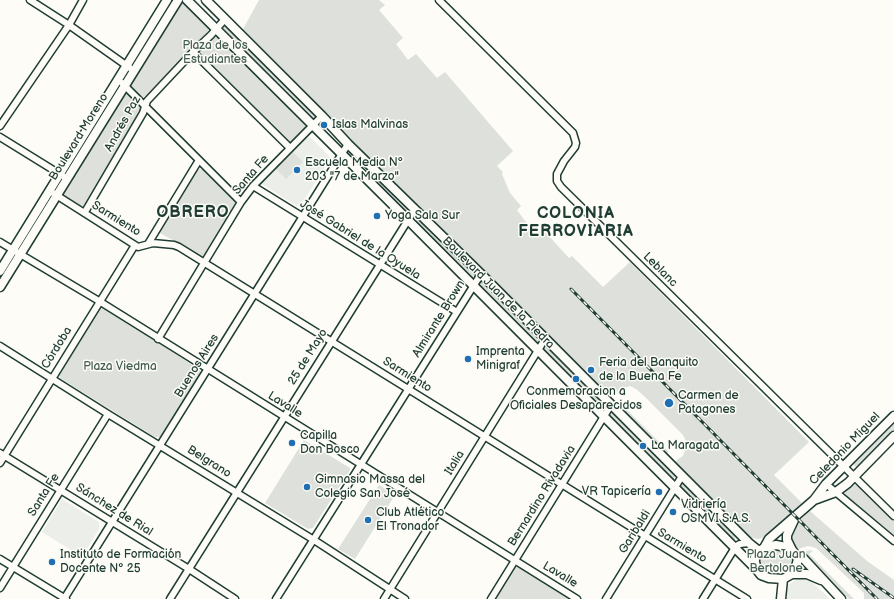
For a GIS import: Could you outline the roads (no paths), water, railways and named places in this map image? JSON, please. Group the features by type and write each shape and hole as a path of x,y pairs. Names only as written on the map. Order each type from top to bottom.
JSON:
{"main road":[{"name":"Boulevard Moreno","path":"0,271 124,86 130,68 167,0"},
{"name":"Boulevard Moreno","path":"64,177 118,80 130,68 178,0"},
{"name":"Boulevard Juan de la Piedra","path":"187,0 756,570 765,577 783,579"},
{"name":"Boulevard Juan de la Piedra","path":"206,0 348,144 481,274 749,543 761,549"},
{"name":"Boulevard Moreno","path":"0,287 21,255 53,194"},
{"name":"Celedonio Miguel","path":"761,549 769,539 814,500 826,484 894,416"},
{"name":"Celedonio Miguel","path":"814,500 836,492 894,436"},
{"name":"Celedonio Miguel","path":"794,552 787,540 787,534 796,516"},
{"path":"756,570 755,557 761,549 776,545 786,547 802,557 841,599"},
{"path":"781,599 783,579 795,571 798,563 794,552"},
{"path":"792,574 807,574 824,582"}],"street":[{"path":"30,0 69,25 130,68"},
{"path":"0,126 69,25 83,0"},
{"name":"Leblanc","path":"439,0 573,133 576,144 575,147 564,161 557,174 557,181 561,187 894,516"},
{"name":"Andrés Paz","path":"85,212 143,113 147,102 225,19"},
{"path":"193,52 290,148"},
{"path":"118,80 241,202"},
{"name":"Santa Fe","path":"158,339 241,202 253,186 322,116"},
{"path":"0,137 64,177"},
{"name":"Buenos Aires","path":"65,599 348,144"},
{"path":"148,244 199,160"},
{"name":"José Gabriel de la Oyuela","path":"253,186 302,218 456,312"},
{"name":"Sarmiento","path":"53,194 85,212 138,247 153,243 174,245 205,262 747,599"},
{"name":"25 de Mayo","path":"170,599 415,209"},
{"name":"Lavalle","path":"0,242 99,301 577,599"},
{"name":"Córdoba","path":"0,463 2,454 134,245"},
{"name":"Almirante Brown","path":"276,599 472,286 481,274"},
{"name":"Italia","path":"384,599 545,339"},
{"name":"Belgrano","path":"0,346 314,540 405,599"},
{"name":"Bernardino Rivadavia","path":"491,599 611,405"},
{"name":"Santa Fe","path":"0,588 108,414"},
{"name":"Sánchez de Rial","path":"2,454 235,599"},
{"name":"Garibaldi","path":"606,599 682,476"},
{"path":"826,484 894,541"},
{"path":"703,599 734,548 740,544 749,543"},
{"path":"0,559 65,599"}],"railway":[{"path":"571,289 877,599"},
{"path":"853,569 894,598"}],"place":[{"name":"Islas Malvinas","path":"324,125"},
{"name":"Escuela Media Nº 203 \"7 de Marzo\"","path":"297,170"},
{"name":"Yoga Sala Sur","path":"377,216"},
{"name":"Imprenta Minigraf","path":"468,359"},
{"name":"Feria del Banquito de la Buena Fe","path":"591,370"},
{"name":"Conmemoracion a Oficiales Desaparecidos","path":"576,379"},
{"name":"Carmen de Patagones","path":"669,403"},
{"name":"Capilla Don Bosco","path":"292,443"},
{"name":"La Maragata","path":"643,446"},
{"name":"Gimnasio Massa del Colegio San José","path":"307,487"},
{"name":"VR Tapicería","path":"659,492"},
{"name":"Vidriería OSMVI S.A.S.","path":"673,512"},
{"name":"Club Atlético El Tronador","path":"368,520"},
{"name":"Instituto de Formación Docente Nº 25","path":"52,562"}],"district":[{"name":"OBRERO","path":"193,213"},
{"name":"COLONIA FERROVIARIA","path":"576,223"}],"park label":[{"name":"Plaza de los Estudiantes","path":"215,53"},
{"name":"Plaza Viedma","path":"120,367"},
{"name":"Plaza Juan Bertolone","path":"776,562"}]}
